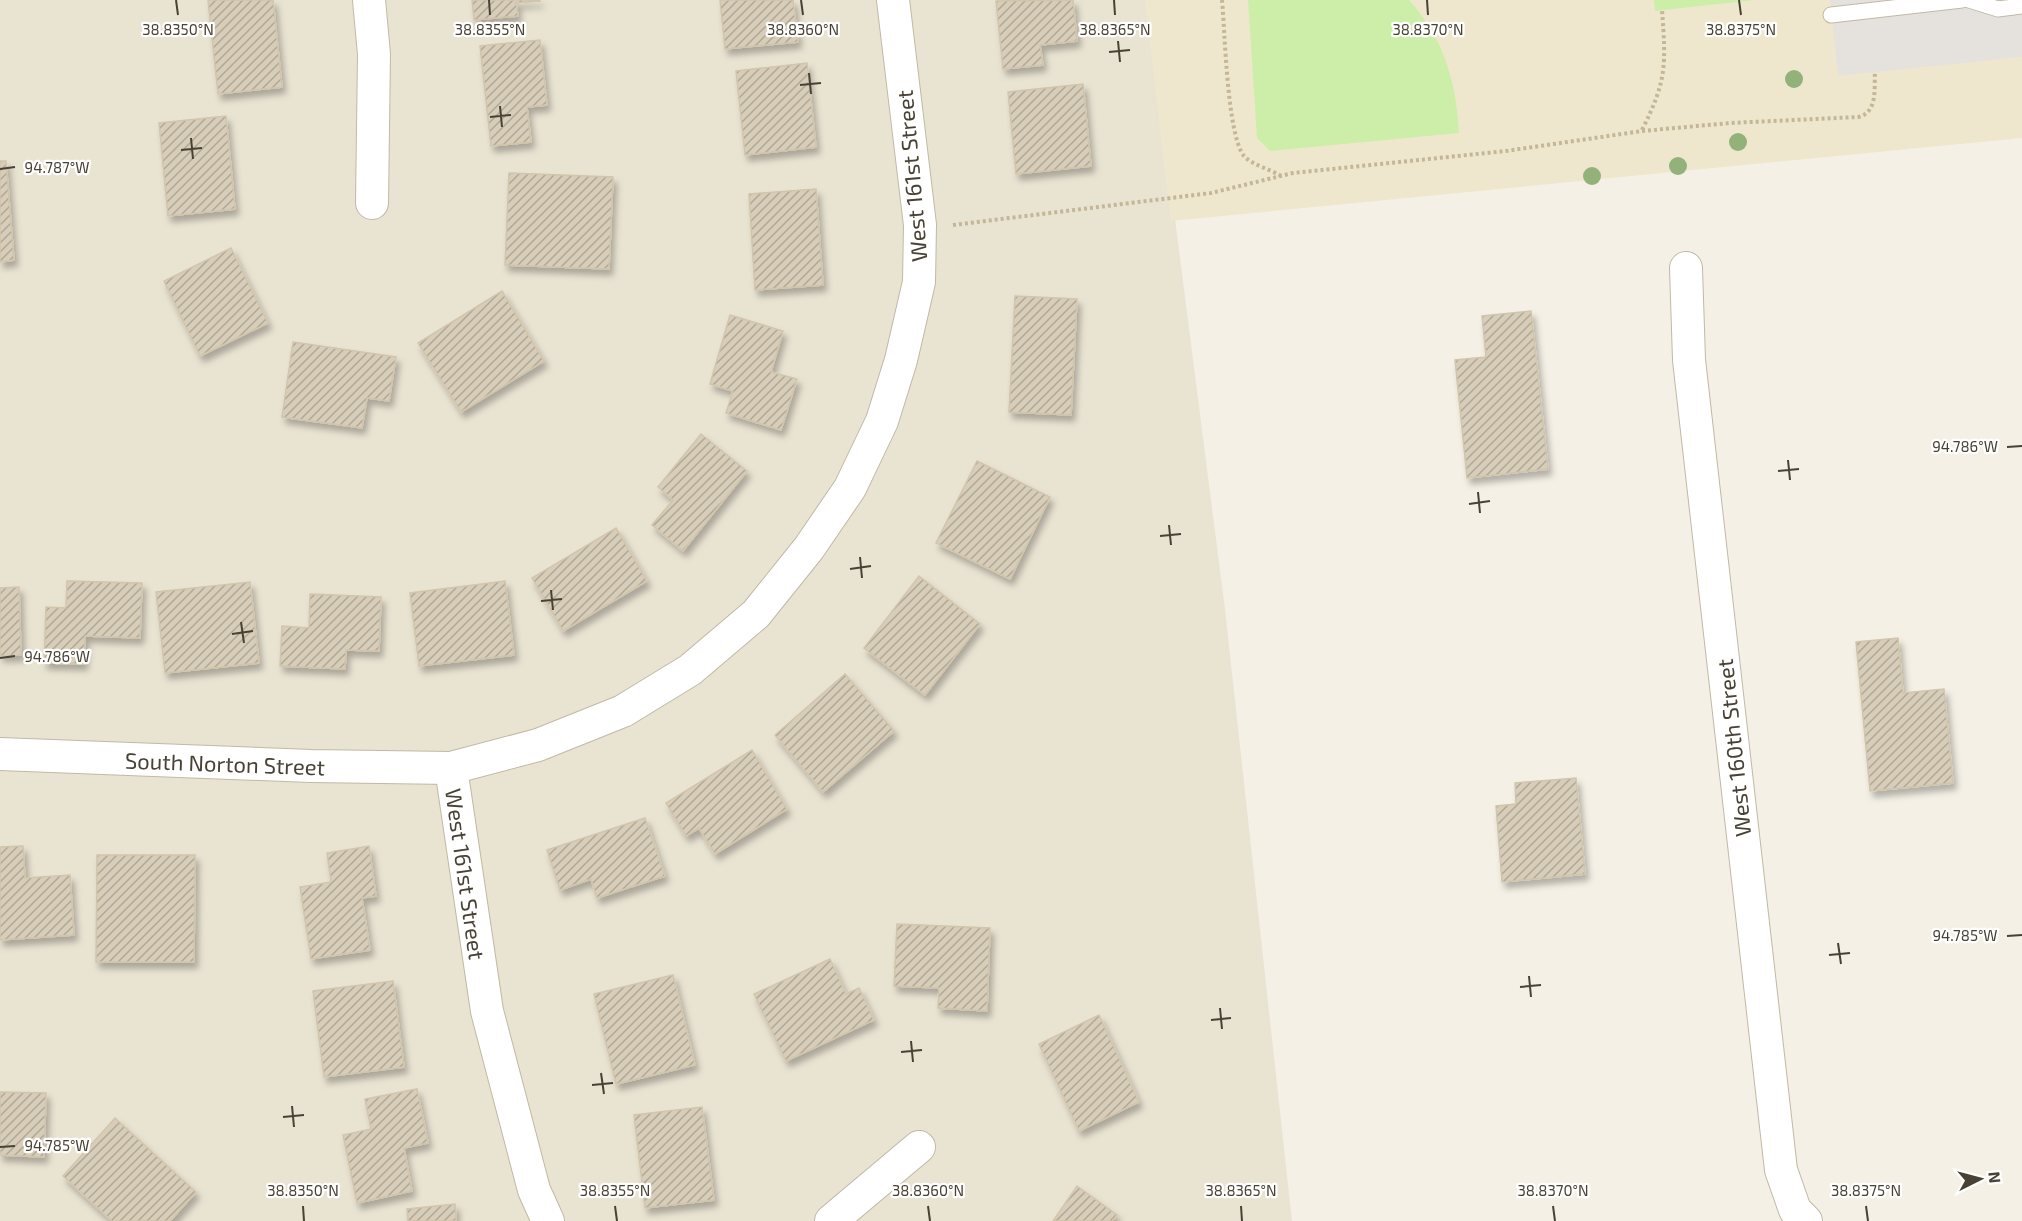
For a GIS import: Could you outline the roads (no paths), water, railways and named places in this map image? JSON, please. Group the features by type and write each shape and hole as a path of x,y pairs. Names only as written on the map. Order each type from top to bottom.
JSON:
{"street":[{"path":"369,0 374,54 372,203"},
{"name":"West 161st Street","path":"548,1221 534,1190 487,1011 451,768 538,745 623,711 690,670 756,614 809,548 850,488 882,421 901,360 919,282 920,225 893,0"},
{"name":"West 160th Street","path":"1686,268 1689,360 1781,1170 1794,1210 1806,1221"},
{"name":"South Norton Street","path":"0,754 311,766 451,768"},
{"path":"831,1221 919,1147"}],"lane":[{"path":"1831,15 1962,0"},
{"path":"1970,0 1998,9 2022,6"}]}
